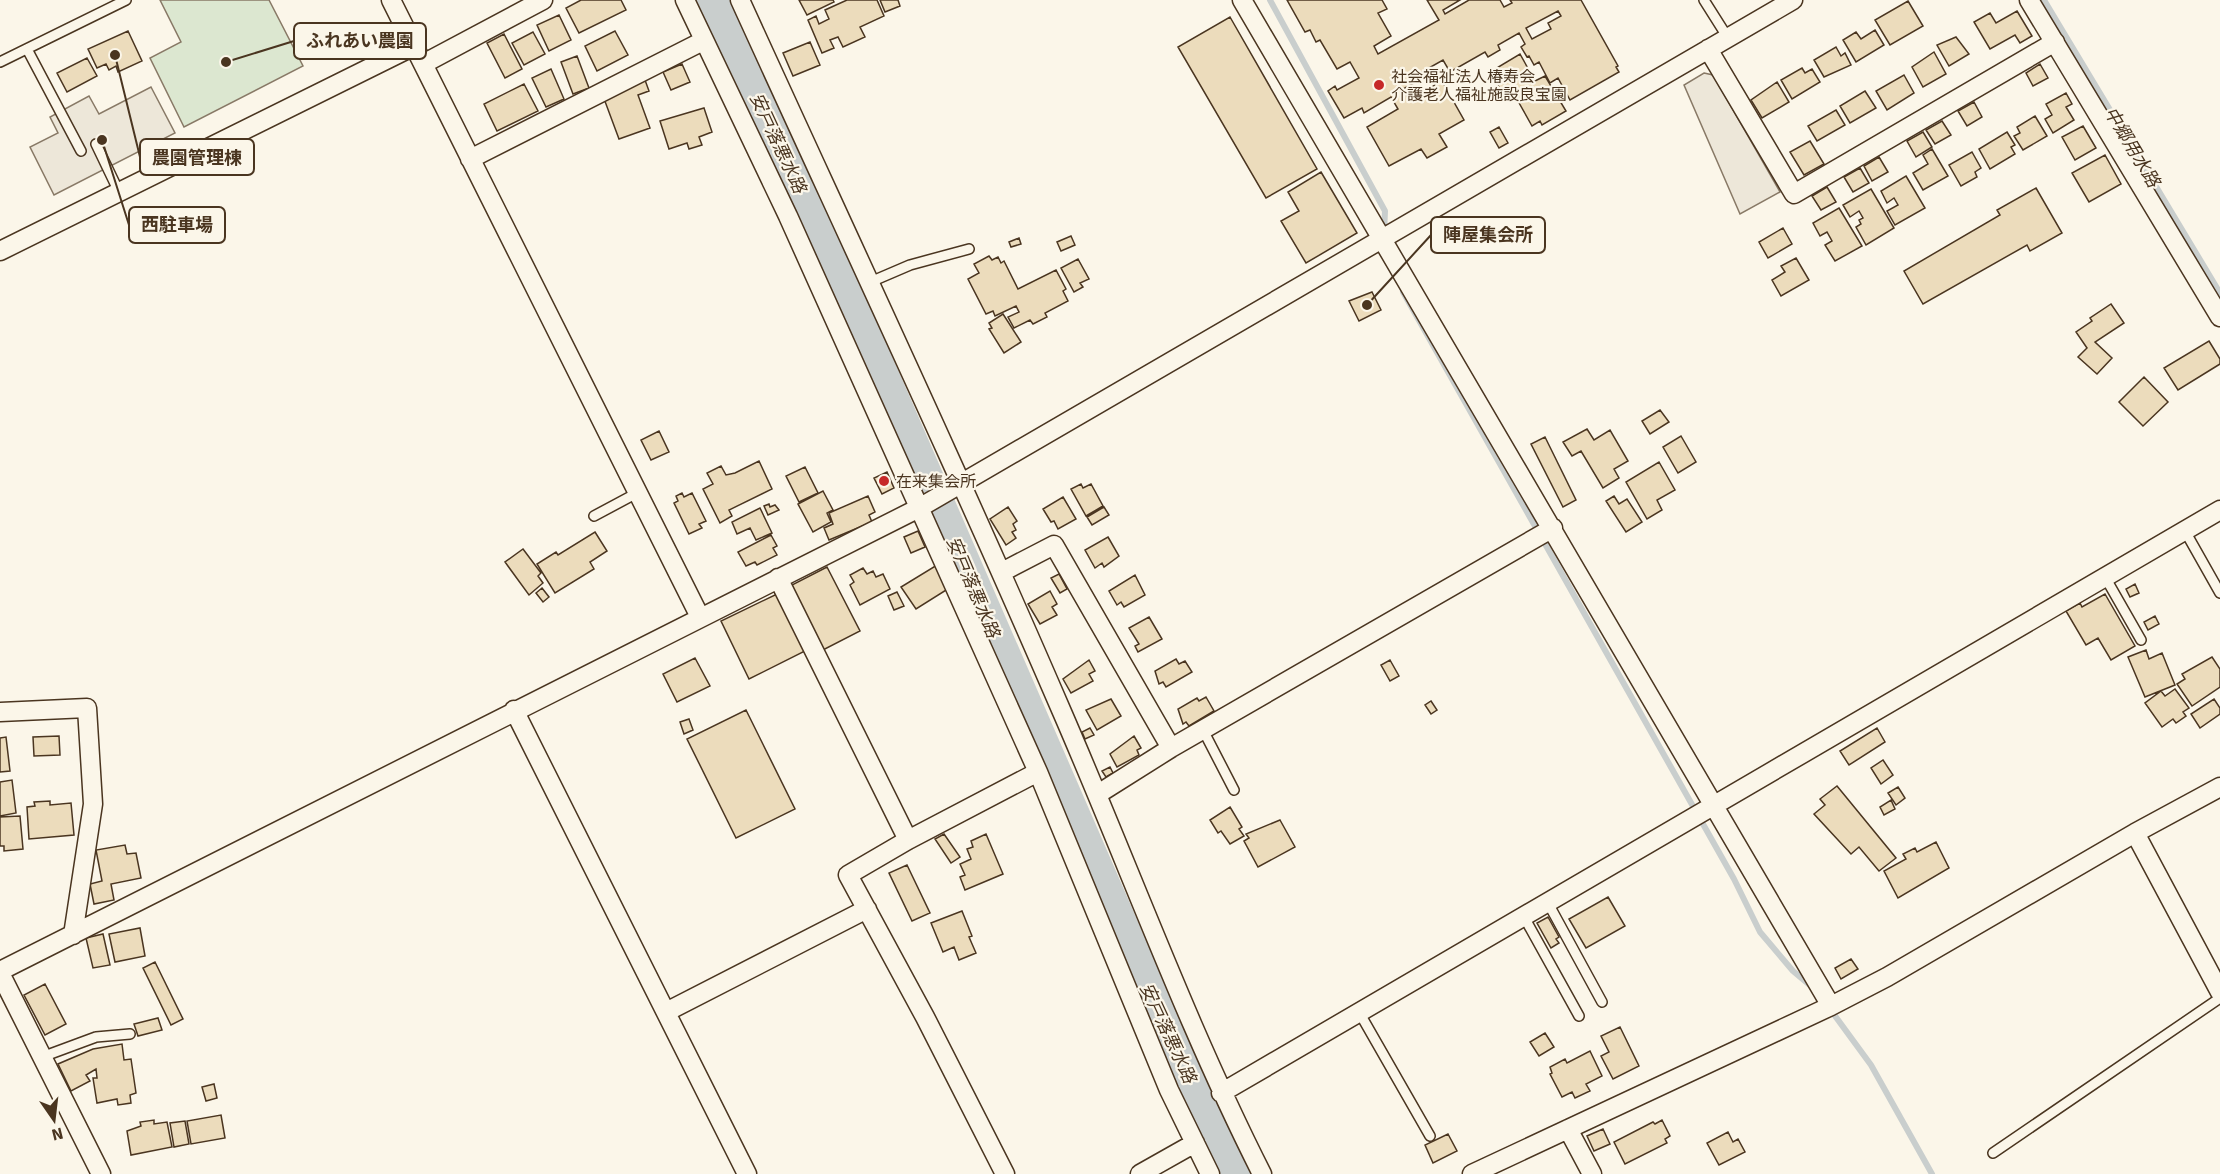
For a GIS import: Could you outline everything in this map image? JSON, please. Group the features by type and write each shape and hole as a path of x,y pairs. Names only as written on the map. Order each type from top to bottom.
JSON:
{"street":[{"path":"391,0 700,617"},
{"path":"423,64 543,0"},
{"path":"685,0 922,506 1038,772 1168,1090 1210,1174"},
{"path":"740,0 868,283 955,488 1002,572 1098,794 1221,1093 1262,1174"},
{"path":"1242,0 1831,1006"},
{"path":"101,1174 0,972 514,710 922,506 1793,0"},
{"path":"2029,0 2220,317"},
{"path":"470,159 704,41"},
{"path":"1708,49 1794,194 2055,42"},
{"path":"0,251 414,46"},
{"path":"1221,1093 2220,510"},
{"path":"1098,794 1172,748 1553,528"},
{"path":"1002,572 1054,545 1172,748"},
{"path":"778,578 908,840"},
{"path":"0,712 87,708 93,804 73,935"},
{"path":"514,710 747,1174"},
{"path":"1005,1174 926,1017 848,875 908,840 1038,772"},
{"path":"1472,1174 1831,1006 1887,977 2135,833 2220,787"},
{"path":"2135,833 2220,992"},
{"path":"666,1012 867,909"},
{"path":"1568,1129 1592,1174"},
{"path":"1140,1174 1195,1143"}],"lane":[{"path":"0,62 126,0"},
{"path":"1704,0 1728,38"},
{"path":"27,49 81,151"},
{"path":"96,144 119,192"},
{"path":"868,283 910,265 969,249"},
{"path":"594,516 638,493"},
{"path":"2185,531 2220,593"},
{"path":"2106,577 2141,640"},
{"path":"1203,730 1234,790"},
{"path":"1548,903 1602,1002"},
{"path":"1524,917 1579,1016"},
{"path":"1993,1153 2220,998"},
{"path":"1359,1012 1430,1136"},
{"path":"42,1057 88,1039 130,1034"}],"green space":[{"path":"160,0 269,0 303,66 184,127 150,58 181,42"}],"shaded area":[{"path":"1704,73 1713,75 1780,192 1740,214 1684,85"},
{"path":"151,87 175,133 54,195 30,147 58,133 50,117 89,96 99,114"}],"building":[{"path":"581,0 621,0 626,10 579,33 566,8"},
{"path":"799,0 833,0 834,2 807,15"},
{"path":"847,0 877,0 884,16 860,27 865,37 843,47 838,37 830,40 834,48 822,53 808,20 816,16 819,24 829,19 825,10"},
{"path":"880,0 898,0 900,6 885,12"},
{"name":"社会福祉法人椿寿会 介護老人福祉施設良宝園","path":"1287,0 1382,0 1387,9 1378,13 1391,36 1374,46 1378,54 1439,20 1427,0 1460,0 1443,10 1445,14 1469,0 1500,0 1504,7 1512,3 1510,0 1581,0 1618,66 1616,67 1619,72 1570,100 1558,78 1550,83 1539,62 1534,65 1529,56 1527,57 1521,47 1525,44 1519,33 1498,45 1500,50 1488,57 1485,52 1450,72 1443,60 1411,78 1414,83 1403,89 1409,100 1442,81 1464,120 1439,134 1447,147 1427,158 1421,149 1389,166 1367,127 1398,109 1391,97 1364,113 1362,108 1344,118 1328,91 1335,86 1337,90 1359,78 1350,62 1337,69 1320,40 1316,42 1310,30 1305,32","holes":["1558,11 1561,16 1548,23 1551,29 1532,39 1526,28"]},
{"path":"1908,1 1923,26 1890,45 1875,20"},
{"path":"2017,11 2032,36 2020,43 2015,35 1990,49 1974,22 1990,13 1996,23"},
{"path":"559,15 571,40 549,51 537,25"},
{"path":"1230,17 1317,169 1266,198 1178,47"},
{"path":"1875,30 1884,45 1856,62 1843,40 1856,32 1861,39"},
{"path":"128,31 142,61 118,72 116,66 109,70 106,64 97,68 88,49"},
{"path":"615,31 628,55 597,71 585,46"},
{"path":"533,32 545,54 524,65 512,43"},
{"path":"504,34 522,69 505,78 487,43"},
{"path":"1956,37 1969,54 1949,66 1937,45"},
{"path":"810,42 820,65 793,76 783,53"},
{"path":"1836,47 1841,56 1845,53 1851,65 1824,77 1814,60"},
{"path":"1934,52 1946,74 1923,87 1912,67"},
{"path":"1520,54 1535,81 1545,76 1566,111 1542,125 1540,121 1532,126 1514,94 1506,99 1490,72"},
{"path":"577,56 589,88 573,94 561,62"},
{"path":"87,58 97,76 67,92 57,73"},
{"path":"682,64 690,82 671,90 663,72"},
{"path":"2040,64 2048,78 2033,86 2026,73"},
{"path":"1802,68 1805,73 1812,69 1820,82 1792,99 1781,80"},
{"path":"551,69 564,99 546,107 532,78"},
{"path":"1904,75 1914,93 1887,110 1876,91"},
{"path":"645,80 649,91 638,95 650,128 619,139 603,96"},
{"path":"1777,82 1789,102 1762,118 1751,100"},
{"path":"524,84 538,111 497,131 484,104"},
{"path":"1865,91 1876,108 1850,123 1840,106"},
{"path":"2066,93 2072,104 2066,107 2074,120 2053,133 2045,119 2052,115 2046,104"},
{"path":"1974,102 1982,117 1967,126 1958,111"},
{"path":"704,108 712,132 699,137 702,145 689,149 687,143 669,149 660,121"},
{"path":"1836,110 1845,125 1817,141 1808,126"},
{"path":"2035,116 2047,136 2023,150 2014,136 2020,133 2017,127"},
{"path":"1942,121 1951,135 1935,144 1926,130"},
{"path":"2083,126 2096,148 2075,160 2062,137"},
{"path":"1499,127 1508,143 1499,148 1490,132"},
{"path":"1923,132 1932,147 1916,157 1907,141"},
{"path":"2007,132 2015,145 2011,147 2015,154 1990,169 1979,149"},
{"path":"1810,141 1824,164 1804,175 1790,152"},
{"path":"1932,149 1948,176 1923,190 1913,173 1928,164 1923,155"},
{"path":"1972,152 1981,168 1975,172 1977,177 1961,186 1949,165"},
{"path":"2105,155 2121,184 2089,202 2072,173"},
{"path":"1879,157 1888,172 1872,181 1864,166"},
{"path":"1860,168 1869,183 1853,192 1844,177"},
{"path":"1321,172 1357,233 1306,263 1281,221 1299,211 1288,192"},
{"path":"1906,176 1925,208 1895,225 1887,211 1898,205 1894,198 1887,203 1881,191"},
{"path":"1827,187 1836,202 1821,210 1812,196"},
{"path":"2036,188 2062,233 2030,251 2027,245 1923,304 1904,271 2000,215 1997,210"},
{"path":"1871,189 1894,228 1866,245 1856,227 1861,224 1859,220 1863,218 1859,211 1850,217 1843,205"},
{"path":"1839,208 1862,246 1835,261 1825,245 1832,241 1827,232 1820,236 1813,223"},
{"path":"1783,228 1792,244 1768,258 1759,242"},
{"path":"1071,236 1075,245 1061,251 1057,242"},
{"path":"1019,238 1021,244 1011,247 1009,242"},
{"path":"989,256 992,260 998,257 1001,263 1004,261 1018,289 1056,270 1066,289 1063,291 1068,301 1045,313 1047,317 1033,324 1030,320 1014,328 1008,317 1019,312 1016,306 995,316 993,311 986,314 968,279 979,273 974,264"},
{"path":"1796,258 1809,280 1781,296 1772,280 1785,272 1781,266"},
{"path":"1078,259 1089,279 1080,283 1083,287 1074,292 1061,268"},
{"path":"1372,292 1381,310 1359,321 1349,301"},
{"path":"2111,304 2124,323 2095,342 2112,358 2097,374 2078,357 2087,348 2076,332 2092,321 2090,318"},
{"path":"1003,314 1021,342 1004,353 989,329 992,328 989,323"},
{"path":"2209,341 2220,359 2220,364 2178,390 2164,368"},
{"path":"2144,377 2168,402 2143,426 2119,402"},
{"path":"1660,410 1669,422 1650,434 1642,421"},
{"path":"1587,429 1594,440 1610,430 1628,461 1614,469 1619,478 1603,488 1581,451 1572,456 1563,442"},
{"path":"659,431 669,452 651,460 641,440"},
{"path":"1681,436 1696,462 1678,473 1663,447"},
{"path":"1545,437 1576,500 1563,507 1531,444"},
{"path":"759,461 772,489 729,510 732,516 720,523 703,489 713,484 707,473 721,466 726,475 735,473"},
{"path":"1659,462 1675,490 1657,500 1662,510 1647,519 1626,482"},
{"path":"805,467 818,493 799,502 786,476"},
{"path":"887,472 894,488 882,494 874,478"},
{"path":"1081,484 1083,488 1091,484 1103,506 1086,516 1071,489"},
{"path":"823,491 833,510 827,513 831,522 813,532 798,504"},
{"path":"682,493 684,497 692,493 706,521 699,524 702,528 689,534 674,503 678,501 676,496"},
{"path":"868,496 875,512 869,515 872,522 829,540 824,528 833,524 829,513"},
{"path":"1614,496 1619,504 1627,499 1642,522 1626,532 1606,501"},
{"path":"1063,497 1076,519 1058,529 1043,509"},
{"path":"769,504 770,507 775,505 779,510 768,515 764,506"},
{"path":"1008,507 1017,521 1013,524 1016,530 1012,532 1016,538 1006,545 990,519"},
{"path":"1104,507 1109,515 1092,525 1087,517"},
{"path":"760,508 772,533 756,540 750,528 737,534 732,522"},
{"path":"918,531 925,547 911,553 904,537"},
{"path":"595,532 607,551 590,562 594,569 555,593 537,564 556,552 558,555"},
{"path":"771,535 777,546 773,548 777,555 757,565 755,562 746,566 738,552"},
{"path":"1108,537 1119,556 1104,567 1102,563 1095,568 1085,550"},
{"path":"523,549 541,573 538,576 543,583 529,595 505,562"},
{"path":"937,565 951,587 916,609 901,587"},
{"path":"827,567 860,631 821,651 788,587"},
{"path":"863,568 867,574 873,571 876,577 883,574 890,589 860,605 850,585 854,582 850,575"},
{"path":"1059,574 1067,589 1060,593 1051,578"},
{"path":"1135,575 1145,595 1124,607 1121,602 1117,605 1109,591"},
{"path":"2135,584 2139,593 2130,597 2126,589"},
{"path":"542,588 549,597 543,602 536,593"},
{"path":"1050,591 1057,604 1052,607 1057,615 1040,624 1028,604"},
{"path":"897,592 904,606 894,610 888,596"},
{"path":"777,594 805,651 749,679 721,621"},
{"path":"2105,594 2135,646 2111,660 2098,638 2086,645 2066,611 2080,603 2082,607"},
{"path":"2155,616 2159,624 2148,630 2144,622"},
{"path":"1149,617 1162,639 1138,652 1135,646 1139,644 1129,628"},
{"path":"2146,650 2149,659 2162,653 2175,685 2145,697 2128,657"},
{"path":"2212,657 2220,669 2220,687 2192,706 2177,684 2185,679 2182,674"},
{"path":"695,658 710,686 677,702 663,674"},
{"path":"1176,659 1179,664 1185,661 1192,672 1166,687 1163,682 1159,684 1155,671"},
{"path":"1089,660 1095,671 1089,674 1093,681 1071,693 1063,679"},
{"path":"1390,660 1399,676 1390,681 1381,665"},
{"path":"2175,689 2189,708 2183,712 2186,716 2176,723 2173,719 2162,727 2145,703 2161,691 2165,696"},
{"path":"1206,697 1214,711 1189,726 1186,722 1183,724 1178,709 1197,698 1199,701"},
{"path":"1111,699 1121,716 1097,730 1086,710"},
{"path":"2214,699 2220,708 2220,714 2200,728 2191,714"},
{"path":"1431,701 1437,710 1431,714 1425,705"},
{"path":"746,710 795,809 736,838 687,739"},
{"path":"689,719 693,730 684,734 680,722"},
{"path":"1090,728 1094,735 1085,739 1082,732"},
{"path":"1877,728 1885,742 1849,765 1840,751"},
{"path":"59,736 60,755 34,756 33,737"},
{"path":"1134,736 1141,748 1137,750 1139,755 1117,767 1110,754"},
{"path":"6,737 10,771 0,772 0,738"},
{"path":"1883,760 1893,775 1881,784 1871,768"},
{"path":"1110,767 1113,773 1106,777 1102,771"},
{"path":"12,780 16,813 0,816 0,782"},
{"path":"1837,786 1896,858 1879,871 1859,847 1851,854 1814,814 1825,805 1820,799"},
{"path":"1898,787 1905,798 1896,805 1888,793"},
{"path":"1891,800 1895,809 1884,815 1880,807"},
{"path":"50,801 50,805 71,803 74,835 29,839 27,807 35,806 34,802"},
{"path":"1230,807 1242,827 1239,829 1244,836 1230,844 1221,831 1218,833 1210,820"},
{"path":"20,816 23,849 4,851 4,846 0,846 0,817"},
{"path":"1280,820 1295,847 1258,867 1244,841 1249,838 1246,834"},
{"path":"944,834 960,857 951,863 935,839"},
{"path":"986,834 1003,874 965,890 960,877 965,875 960,864 971,859 967,849 973,847 971,841"},
{"path":"1936,842 1949,868 1898,898 1884,871 1906,859 1903,854 1915,848 1917,852"},
{"path":"125,845 127,854 136,853 141,878 111,884 114,900 94,904 90,884 102,881 96,850"},
{"path":"907,865 930,913 912,921 889,873"},
{"path":"1608,897 1625,926 1586,948 1569,919"},
{"path":"962,911 976,953 959,960 954,947 943,952 931,923"},
{"path":"1548,917 1559,937 1556,939 1559,943 1551,948 1537,923"},
{"path":"140,928 145,956 115,962 109,934"},
{"path":"103,934 110,965 93,968 86,938"},
{"path":"1851,959 1858,969 1841,979 1835,968"},
{"path":"155,962 183,1019 171,1025 143,968"},
{"path":"45,984 66,1024 45,1035 24,995"},
{"path":"158,1018 162,1030 138,1036 134,1024"},
{"path":"1620,1027 1639,1066 1613,1079 1601,1056 1609,1052 1601,1036"},
{"path":"1545,1033 1554,1047 1539,1056 1530,1042"},
{"path":"122,1044 124,1060 131,1059 136,1093 130,1095 131,1103 118,1105 117,1099 97,1103 93,1078 97,1078 96,1069 86,1075 90,1081 71,1091 58,1064 93,1049"},
{"path":"1590,1051 1602,1076 1586,1084 1590,1091 1575,1098 1572,1092 1562,1097 1550,1074 1552,1073 1550,1067 1565,1059 1567,1063"},
{"path":"214,1084 217,1098 206,1101 202,1087"},
{"path":"221,1115 225,1138 191,1144 187,1121"},
{"path":"154,1120 154,1124 167,1122 172,1147 131,1155 127,1131 141,1126 140,1122"},
{"path":"1662,1120 1670,1136 1665,1139 1667,1143 1625,1164 1614,1142 1653,1122 1655,1124"},
{"path":"185,1121 189,1144 174,1147 170,1123"},
{"path":"1603,1129 1610,1144 1594,1151 1587,1136"},
{"path":"1728,1132 1733,1142 1738,1139 1745,1152 1719,1165 1707,1143"},
{"path":"1448,1134 1457,1151 1433,1163 1425,1145"}],"waterway":[{"name":"安戸落悪水路","path":"710,0 809,210 1175,1052 1238,1174"},
{"path":"1270,0 1385,211 1384,233"},
{"name":"中郷用水路","path":"2044,0 2220,293"},
{"path":"1403,292 1734,879 1760,932 1793,971 1812,987"},
{"path":"1830,1009 1871,1065 1932,1174"}],"place":[{"name":"農園管理棟","path":"115,55"},
{"name":"ふれあい農園","path":"226,62"},
{"name":"社会福祉法人椿寿会 介護老人福祉施設良宝園","path":"1379,85"},
{"name":"西駐車場","path":"102,140"},
{"name":"陣屋集会所","path":"1367,305"},
{"name":"在来集会所","path":"884,481"}]}
